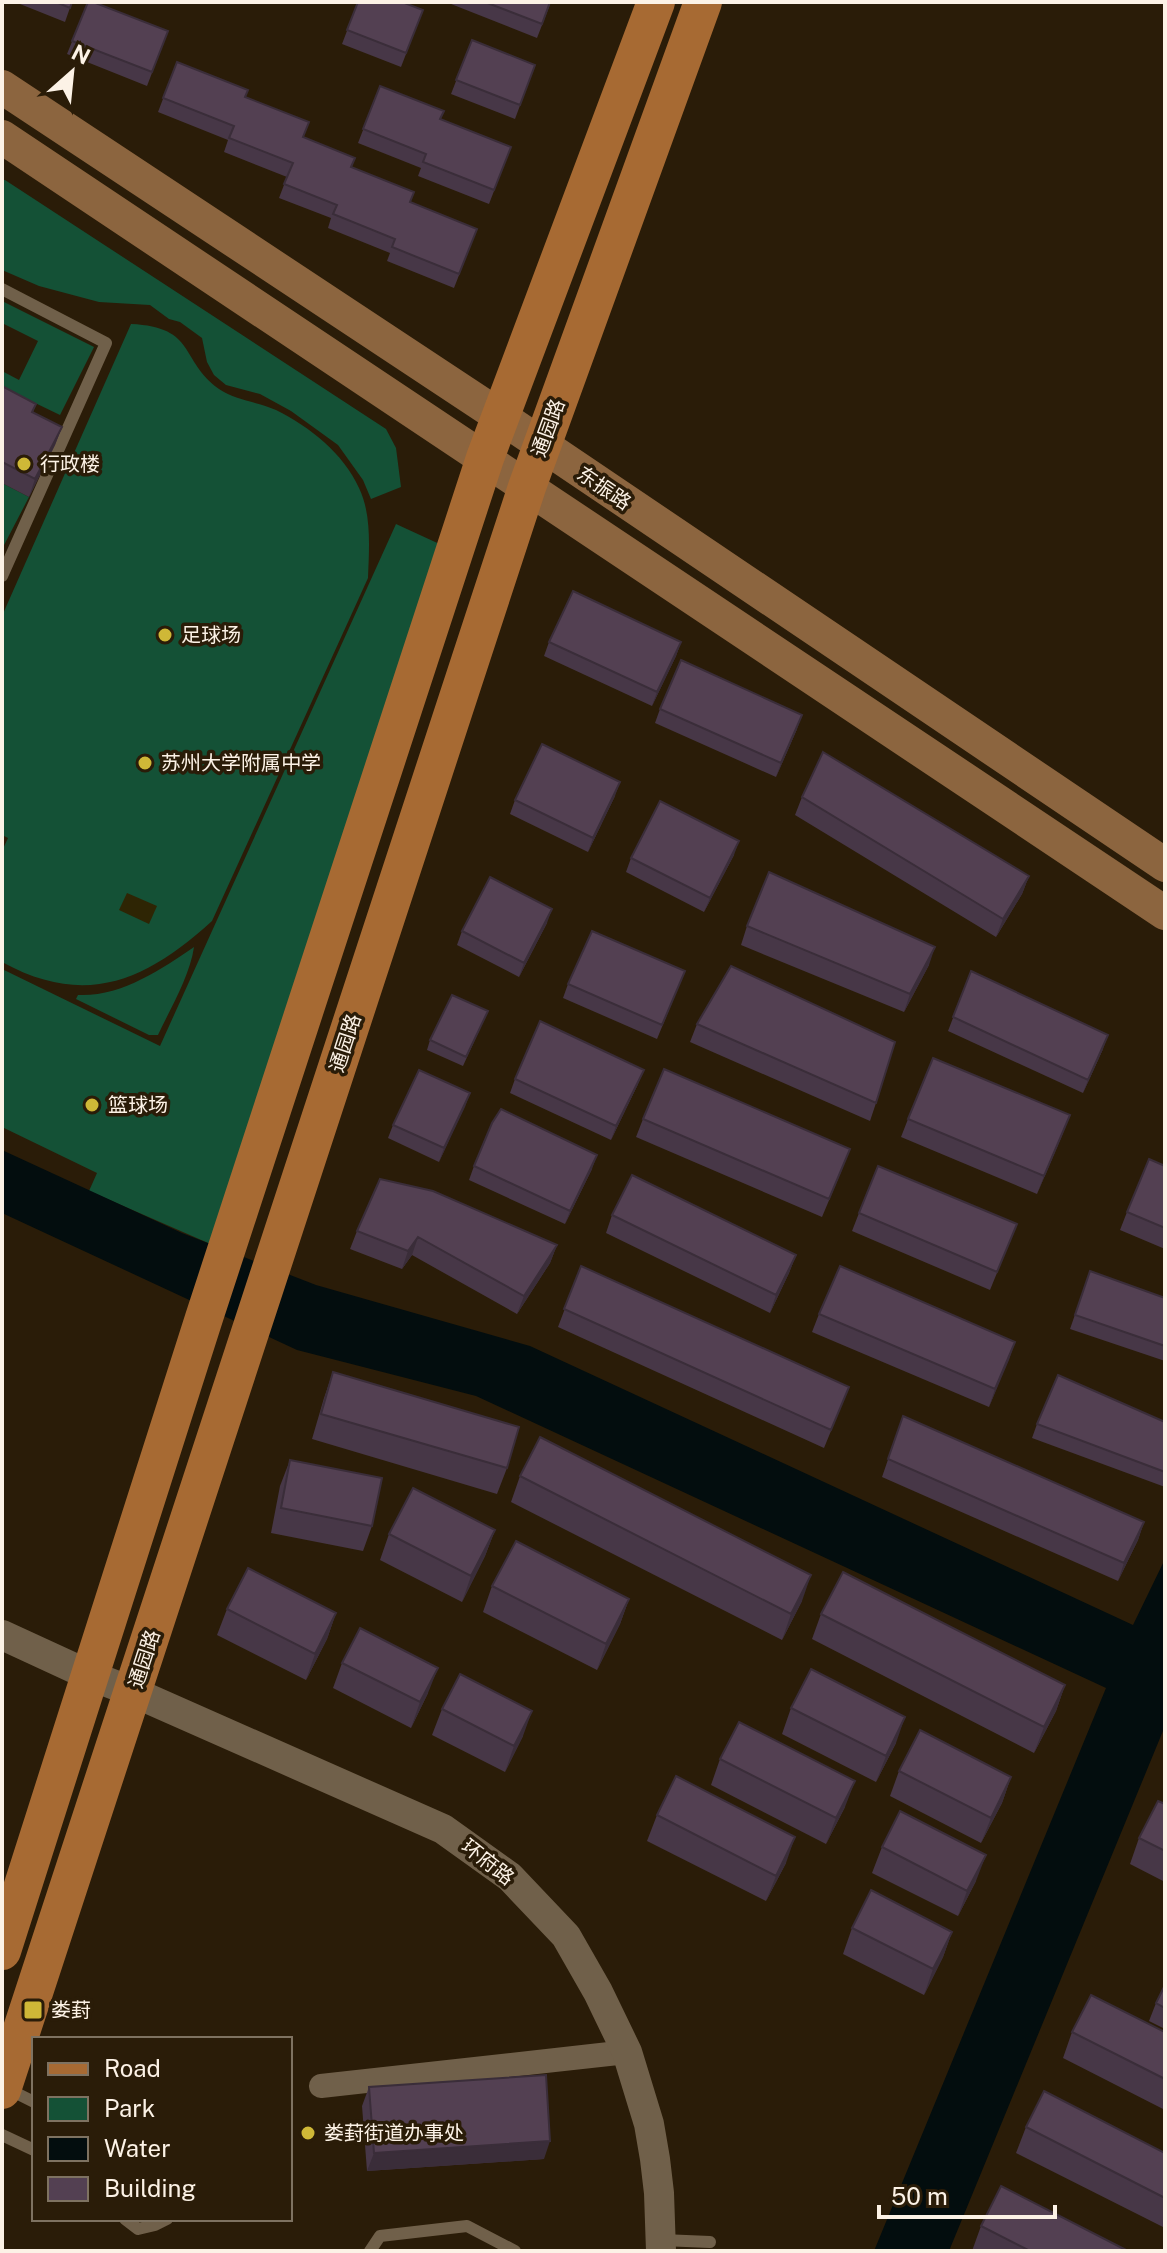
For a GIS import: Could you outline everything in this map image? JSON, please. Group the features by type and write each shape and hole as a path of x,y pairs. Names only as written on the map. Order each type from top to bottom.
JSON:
{"main road":[{"path":"2,1951 204,1318 485,458 656,2"},
{"name":"通园路","path":"2,2088 527,487 703,2"},
{"name":"东振路","path":"2,87 501,417 1165,865"},
{"path":"2,137 1165,913"}],"street":[{"name":"环府路","path":"2,1635 443,1829 510,1877 566,1936 627,2052 649,2124 659,2193 661,2245"},
{"path":"321,2086 627,2052"}],"lane":[{"path":"2,289 106,343 2,576"},
{"path":"2,2088 32,2101"},
{"path":"2,2135 32,2149"},
{"path":"128,2221 138,2229 163,2221"},
{"path":"370,2251 380,2236 467,2226 515,2251"},
{"path":"661,2245 710,2242"}],"green space":[{"path":"2,180 386,429 396,448 401,487 371,499 363,480 338,445 291,411 260,394 226,385 214,375 207,362 202,338 150,305 99,302 39,286 2,270"},
{"path":"2,301 94,347 60,415 2,387 2,371 19,380 38,341 2,323"},
{"name":"苏州大学附属中学","path":"131,324 167,331 177,338 206,378 219,389 289,417 335,452 352,475 366,509 368,578 212,921 163,959 139,972 114,981 88,985 61,983 32,976 2,962 2,851 8,838 2,835 2,616"},
{"path":"2,483 29,497 2,549"},
{"path":"396,524 446,547 215,1246 89,1191 97,1173 2,1127 2,969 160,1046"},
{"path":"194,947 184,981 158,1035 149,1035 76,999 78,995 125,987"}],"sand":[{"path":"127,893 157,906 149,924 119,910"}],"water":[{"path":"2,1150 182,1233 316,1285 530,1346 1133,1625 1165,1559 1165,1726 949,2251 874,2251 1106,1688 476,1396 297,1350 2,1213"}],"building":[{"path":"56,2 72,2 70,8"},
{"path":"88,2 168,31 152,72 72,41"},
{"path":"358,2 402,2 423,10 406,53 347,30"},
{"path":"485,2 550,2 542,24"},
{"path":"472,40 535,65 520,105 456,80"},
{"path":"177,62 248,90 245,97 309,122 303,137 355,158 351,167 414,192 410,202 477,229 459,274 392,247 395,239 333,214 337,205 284,184 293,163 229,138 234,126 163,98"},
{"path":"380,86 444,111 440,119 511,147 494,190 423,162 426,154 363,129"},
{"name":"行政楼","path":"2,386 36,404 32,412 62,427 35,479 2,462"},
{"path":"573,591 681,642 657,692 549,642"},
{"path":"681,660 802,715 781,763 660,709"},
{"path":"542,744 620,782 593,838 515,800"},
{"path":"823,752 1029,876 1003,919 802,797"},
{"path":"660,801 739,841 710,898 631,858"},
{"path":"769,872 935,947 910,994 747,926"},
{"path":"490,877 552,909 524,963 462,931"},
{"path":"592,931 685,971 662,1025 568,984"},
{"path":"731,966 895,1042 876,1103 697,1024"},
{"path":"971,971 1108,1035 1088,1080 953,1017"},
{"path":"452,995 488,1011 466,1057 430,1040"},
{"path":"540,1021 644,1070 616,1126 515,1079"},
{"path":"933,1058 1070,1115 1044,1176 908,1119"},
{"path":"664,1069 850,1149 829,1199 643,1119"},
{"path":"419,1070 470,1093 444,1148 393,1125"},
{"path":"501,1109 597,1155 570,1211 474,1166"},
{"path":"1149,1159 1165,1166 1165,1228 1127,1212"},
{"path":"878,1166 1017,1224 997,1272 859,1213"},
{"path":"632,1175 796,1255 776,1295 612,1215"},
{"path":"380,1179 433,1191 557,1245 524,1296 418,1237 408,1251 357,1231"},
{"path":"581,1266 849,1387 831,1430 564,1309"},
{"path":"840,1266 1015,1342 995,1389 819,1314"},
{"path":"1090,1271 1165,1298 1165,1346 1075,1315"},
{"path":"333,1372 519,1427 507,1468 321,1414"},
{"path":"1058,1375 1165,1422 1165,1472 1037,1424"},
{"path":"903,1416 1144,1522 1124,1563 888,1459"},
{"path":"540,1437 811,1575 791,1614 520,1476"},
{"path":"290,1460 382,1478 372,1526 281,1508"},
{"path":"413,1488 495,1530 471,1576 389,1534"},
{"path":"516,1541 629,1599 606,1644 492,1586"},
{"path":"248,1568 336,1613 315,1654 227,1609"},
{"path":"843,1572 1065,1685 1044,1727 821,1614"},
{"path":"360,1628 438,1668 420,1702 342,1663"},
{"path":"811,1669 905,1717 886,1756 791,1708"},
{"path":"460,1674 532,1711 514,1746 442,1709"},
{"path":"739,1722 855,1781 836,1818 720,1759"},
{"path":"920,1730 1011,1777 991,1818 899,1771"},
{"path":"676,1776 795,1837 776,1876 657,1815"},
{"path":"1158,1801 1165,1804 1165,1851 1139,1838"},
{"path":"900,1811 986,1855 967,1891 882,1847"},
{"path":"871,1890 952,1932 933,1969 852,1928"},
{"path":"1165,1985 1165,2008 1156,2003"},
{"path":"1091,1995 1165,2032 1165,2079 1072,2032"},
{"path":"546,2075 550,2141 374,2153 369,2087"},
{"path":"1044,2091 1165,2153 1165,2198 1026,2127"},
{"path":"1001,2186 1128,2251 1030,2251 981,2226"}],"place":[{"name":"行政楼","path":"24,464"},
{"name":"足球场","path":"165,635"},
{"name":"苏州大学附属中学","path":"145,763"},
{"name":"篮球场","path":"92,1105"},
{"name":"娄葑","path":"33,2010"},
{"name":"娄葑街道办事处","path":"308,2133"}]}
